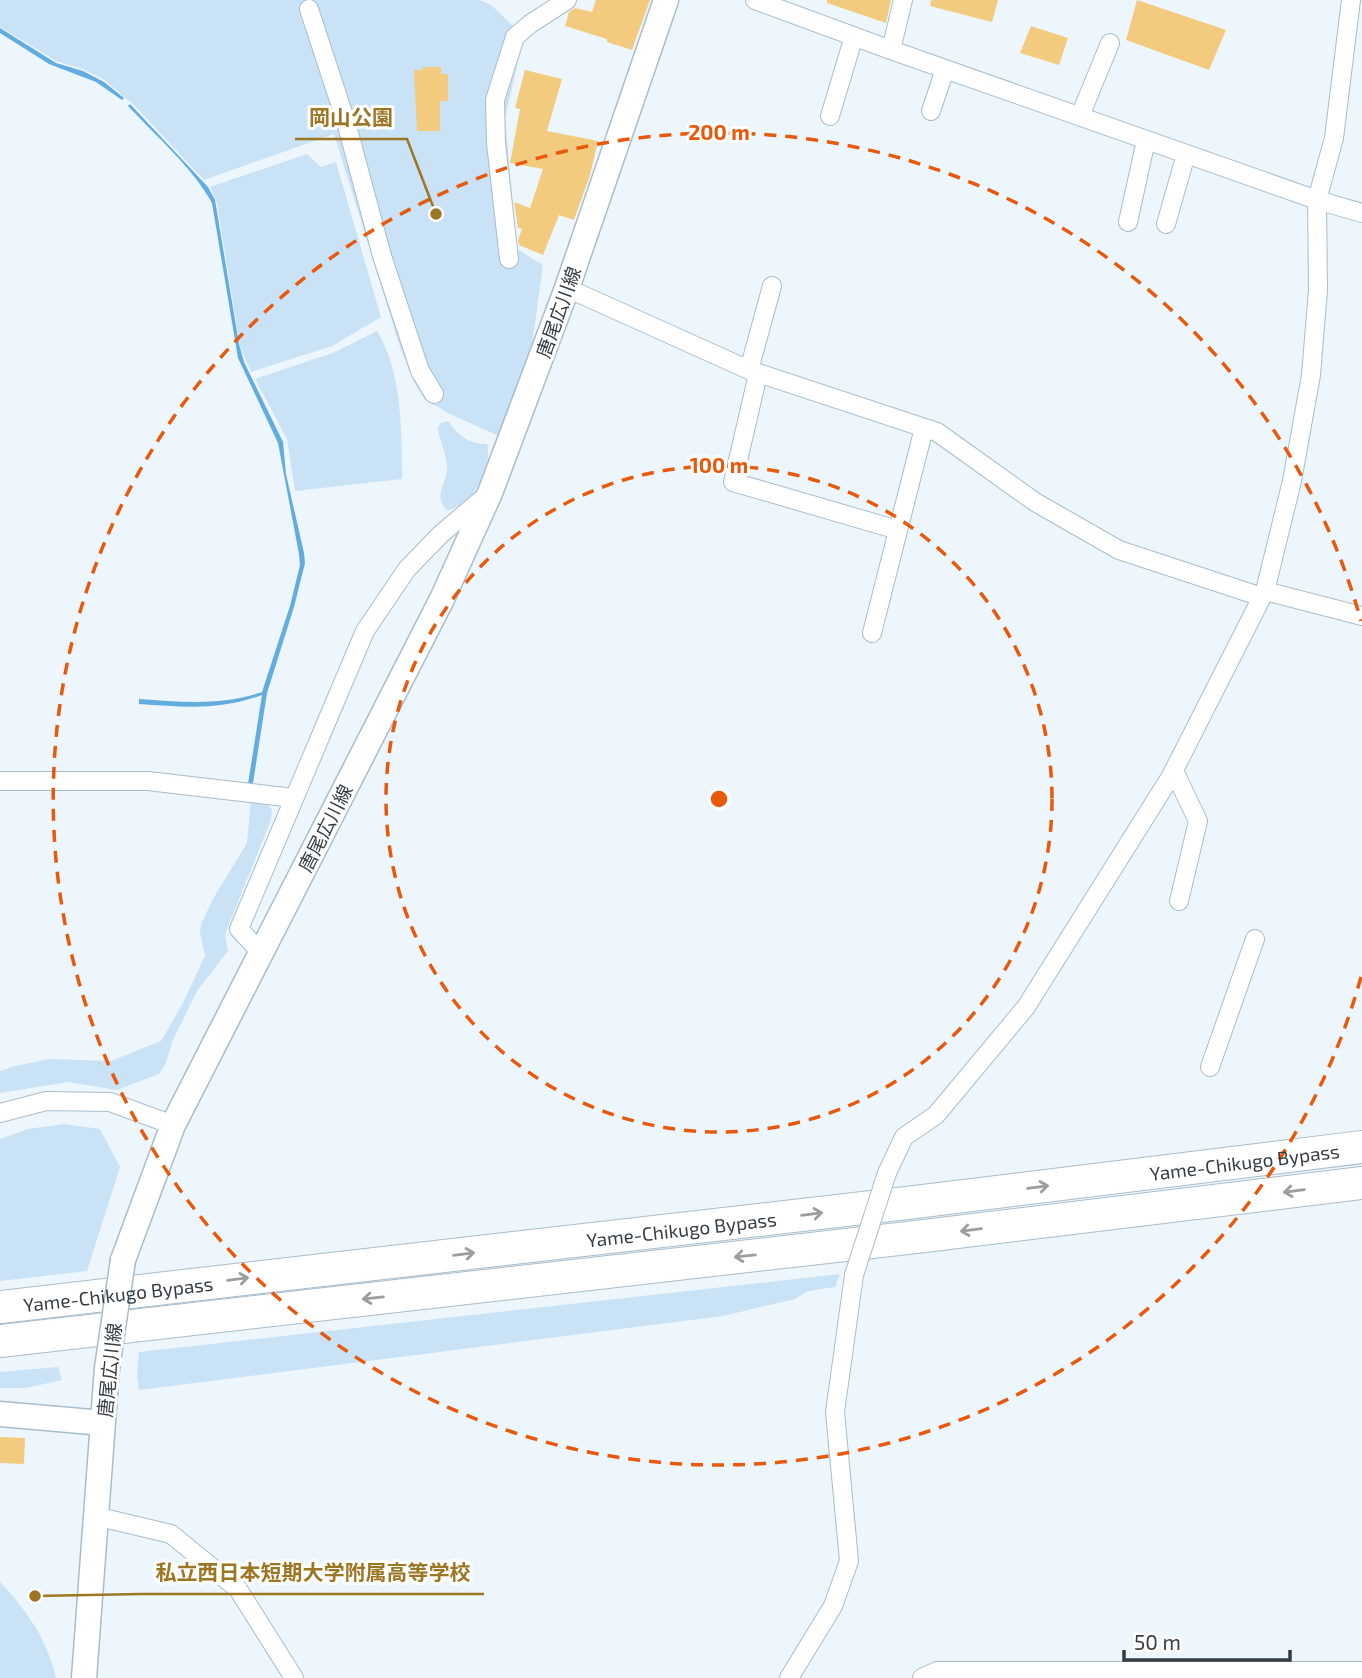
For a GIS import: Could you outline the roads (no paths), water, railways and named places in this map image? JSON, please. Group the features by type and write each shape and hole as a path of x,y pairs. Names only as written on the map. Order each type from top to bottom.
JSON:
{"highway":[{"name":"Yame-Chikugo Bypass","path":"0,1307 915,1202 1362,1147"},
{"name":"Yame-Chikugo Bypass","path":"0,1341 916,1237 1362,1182"}],"main road":[{"name":"唐尾広川線","path":"84,1678 107,1368 123,1259 173,1125 442,599 490,493 567,288 666,0"},
{"path":"0,1414 103,1423"}],"street":[{"path":"509,259 496,143 495,100 516,37 530,24 567,0"},
{"path":"755,0 1146,140 1362,213"},
{"path":"891,50 903,0"},
{"path":"789,1678 833,1606 849,1561 835,1412 854,1275 887,1173 904,1137 936,1115 1026,1007 1174,771 1264,594 1292,481 1311,374 1318,290 1317,200 1334,138 1351,0"},
{"path":"309,9 346,122 382,256 420,371 434,394"},
{"path":"830,116 854,36"},
{"path":"1080,116 1110,43"},
{"path":"931,111 945,69"},
{"path":"1128,222 1146,140"},
{"path":"1166,224 1186,154"},
{"path":"772,286 733,482 898,530"},
{"path":"567,288 753,372 937,432 1035,502 1119,550 1264,594 1362,616"},
{"path":"872,633 924,428"},
{"path":"261,953 239,929 365,631 407,569 441,534 490,493"},
{"path":"1174,771 1198,821 1179,901"},
{"path":"0,780 148,781 294,798"},
{"path":"1210,1067 1255,939"},
{"path":"0,1113 46,1101 110,1102 173,1125"},
{"path":"95,1516 172,1534 238,1589 294,1678"},
{"path":"922,1678 937,1671 1093,1675 1362,1671"}],"water":[{"path":"0,28 56,63 83,71 104,82 124,98 122,100 96,82 49,64 0,33"},
{"path":"130,104 208,187 215,200 239,344 244,362 283,442 286,474 304,553 305,563 294,607 267,693 253,783 248,784 262,695 216,706 139,704 139,699 217,701 262,692 290,606 300,565 278,443 238,358 212,203 195,177 128,106"}],"place":[{"name":"岡山公園","path":"436,214"},
{"name":"私立西日本短期大学附属高等学校","path":"35,1596"}]}
